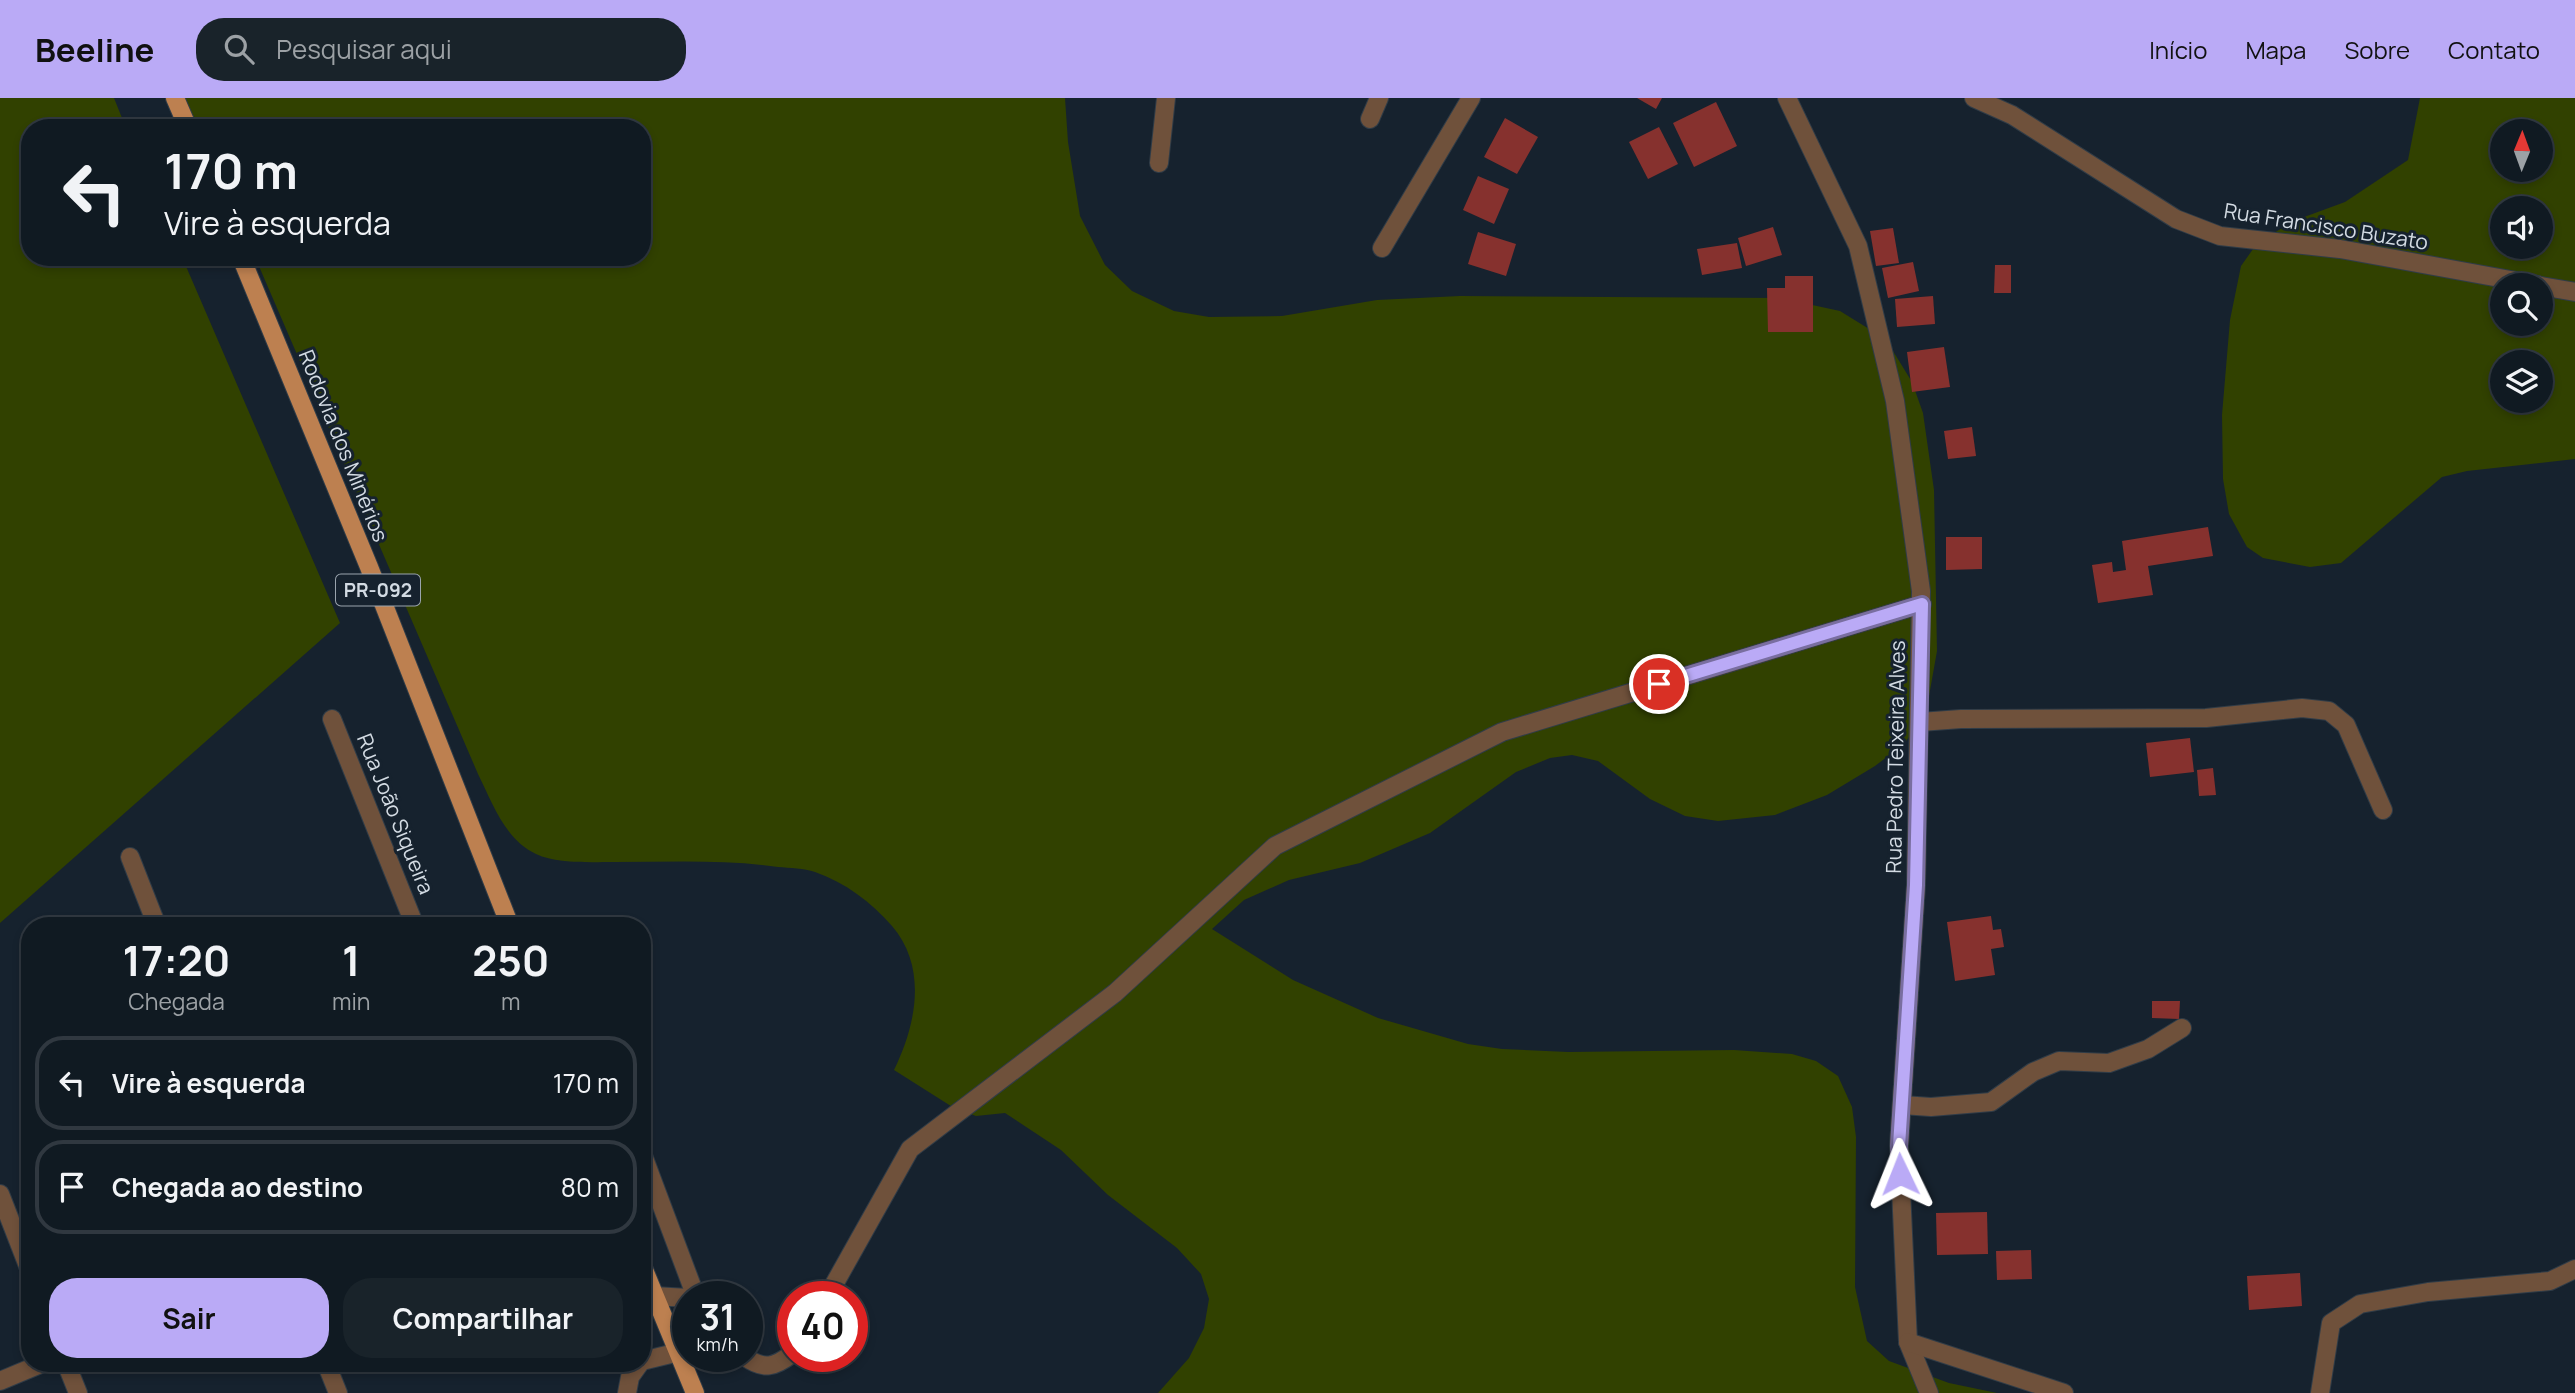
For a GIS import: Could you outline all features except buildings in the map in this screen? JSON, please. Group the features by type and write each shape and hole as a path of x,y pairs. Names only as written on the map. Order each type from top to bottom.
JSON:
{"main road":[{"path":"175,98 184,119"},
{"name":"Rodovia dos Minérios","path":"245,266 369,567 506,917"},
{"path":"651,1288 672,1336"},
{"path":"687,1372 695,1393"}],"street":[{"path":"1159,163 1166,98"},
{"path":"1370,119 1379,98"},
{"path":"1382,248 1471,98"},
{"name":"Rua Pedro Teixeira Alves","path":"1787,98 1858,246 1895,401 1922,604 1916,885 1899,1146 1908,1342 1929,1393"},
{"name":"Rua Francisco Buzato","path":"1974,98 2012,115 2176,219 2220,236 2340,248 2490,277"},
{"name":"Rua Francisco Buzato","path":"2553,288 2575,292"},
{"path":"836,1281 910,1149 1115,993 1275,846 1502,732 1922,604"},
{"path":"1920,722 1961,719 2206,718 2302,708 2329,711 2346,725 2383,810"},
{"name":"Rua João Siqueira","path":"332,719 411,917"},
{"path":"131,858 154,917"},
{"path":"1902,1105 1931,1107 1991,1102 2033,1072 2059,1061 2109,1063 2148,1049 2182,1028"},
{"path":"651,1177 690,1281"},
{"path":"0,1194 21,1248"},
{"path":"2320,1393 2330,1323 2360,1304 2428,1292 2550,1281 2575,1269"},
{"path":"654,1296 672,1297"},
{"path":"1908,1342 2064,1393"},
{"path":"651,1359 672,1354"},
{"path":"0,1381 22,1372"},
{"path":"70,1372 78,1393"},
{"path":"330,1372 338,1393"},
{"path":"622,1372 626,1393"},
{"path":"626,1393 634,1372"}],"green space":[{"path":"0,98 114,98 122,119 21,119 21,266 186,266 340,623 0,923"},
{"path":"185,98 1065,98 1068,142 1080,216 1105,265 1132,291 1174,311 1209,317 1282,316 1377,300 1460,296 1780,298 1840,311 1874,332 1893,351 1912,382 1923,413 1934,490 1937,651 1926,713 1904,744 1875,766 1827,795 1775,815 1718,821 1685,816 1650,799 1598,761 1572,755 1550,758 1516,772 1430,833 1360,863 1289,880 1244,900 1212,929 1293,980 1378,1018 1468,1044 1502,1049 1568,1052 1734,1050 1792,1054 1816,1061 1838,1076 1852,1107 1856,1137 1855,1287 1867,1341 1889,1361 1949,1383 1997,1393 1158,1393 1189,1358 1204,1328 1209,1299 1201,1274 1177,1248 1108,1195 1061,1150 1005,1113 976,1116 954,1108 894,1070 913,1016 914,978 911,960 903,942 892,926 867,901 837,882 802,869 717,862 564,861 544,857 525,848 508,830 478,774 259,266 651,266 651,119 194,119"},
{"path":"2420,98 2575,98 2575,459 2467,471 2442,477 2341,563 2310,567 2263,558 2247,547 2229,514 2223,479 2222,415 2230,320 2241,266 2258,242 2296,220 2345,202 2408,160"}],"route":[{"path":"1659,684 1922,604 1916,885 1899,1146 1900,1174"}]}
